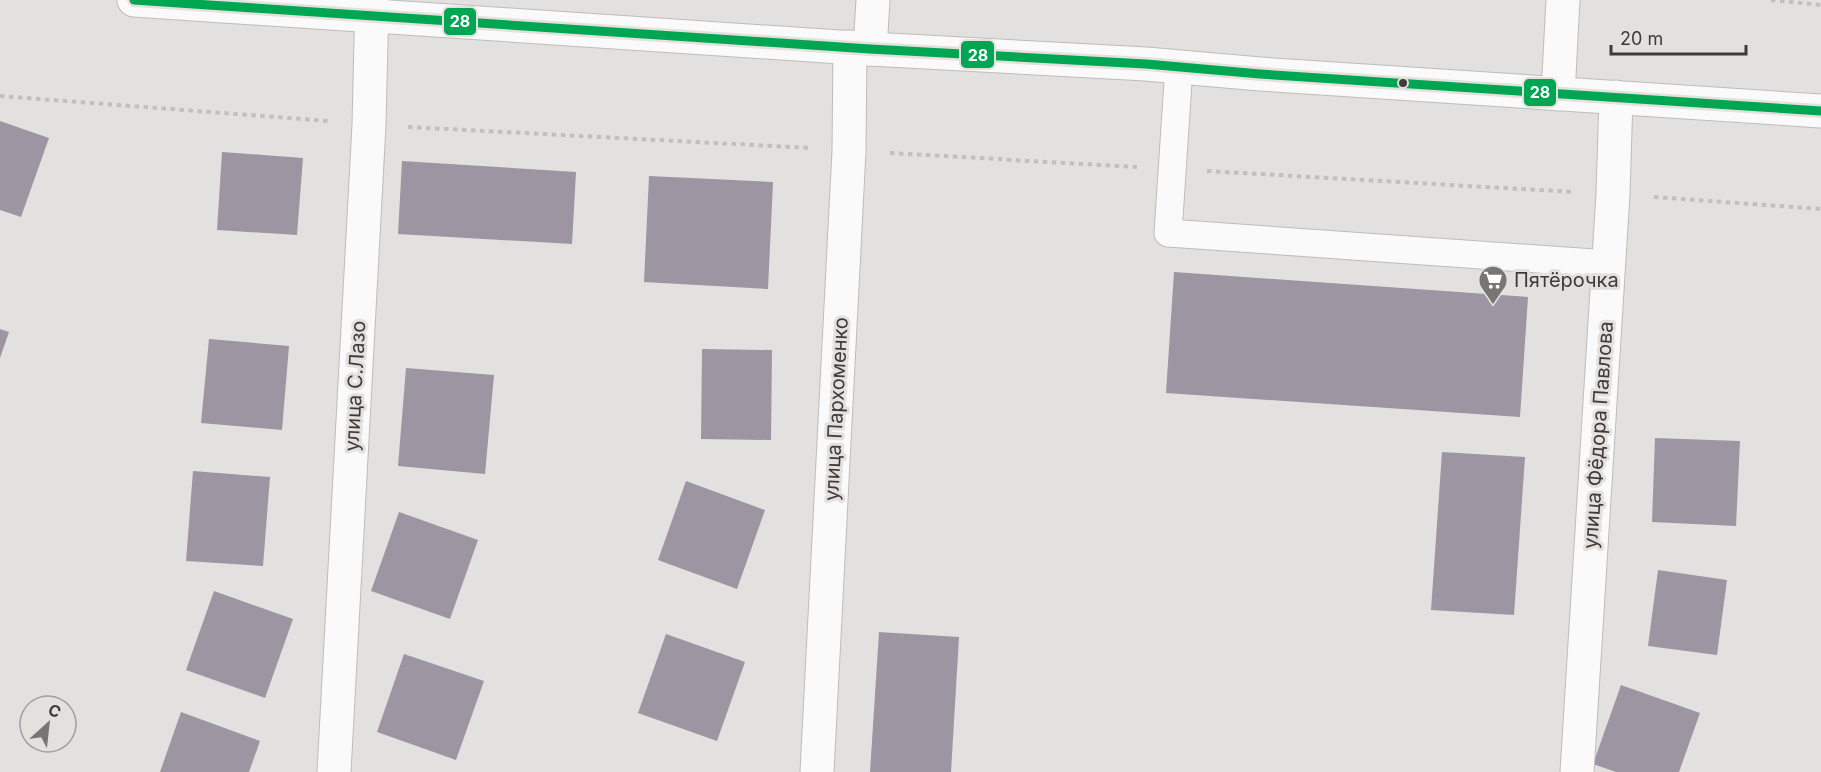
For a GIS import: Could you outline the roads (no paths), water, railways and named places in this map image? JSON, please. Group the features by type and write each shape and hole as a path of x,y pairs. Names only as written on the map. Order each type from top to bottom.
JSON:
{"street":[{"path":"134,0 372,8 860,48 1179,67 1821,111"},
{"name":"улица Пархоменко","path":"817,772 849,151 860,48 873,0"},
{"path":"1558,94 1563,0"},
{"name":"улица С.Лазо","path":"334,772 369,125 372,8"},
{"name":"улица Фёдора Павлова","path":"1577,772 1613,194 1616,97"}],"lane":[{"path":"1179,67 1168,233 1608,264"}],"place":[{"name":"Пятёрочка","path":"1493,306"}]}
